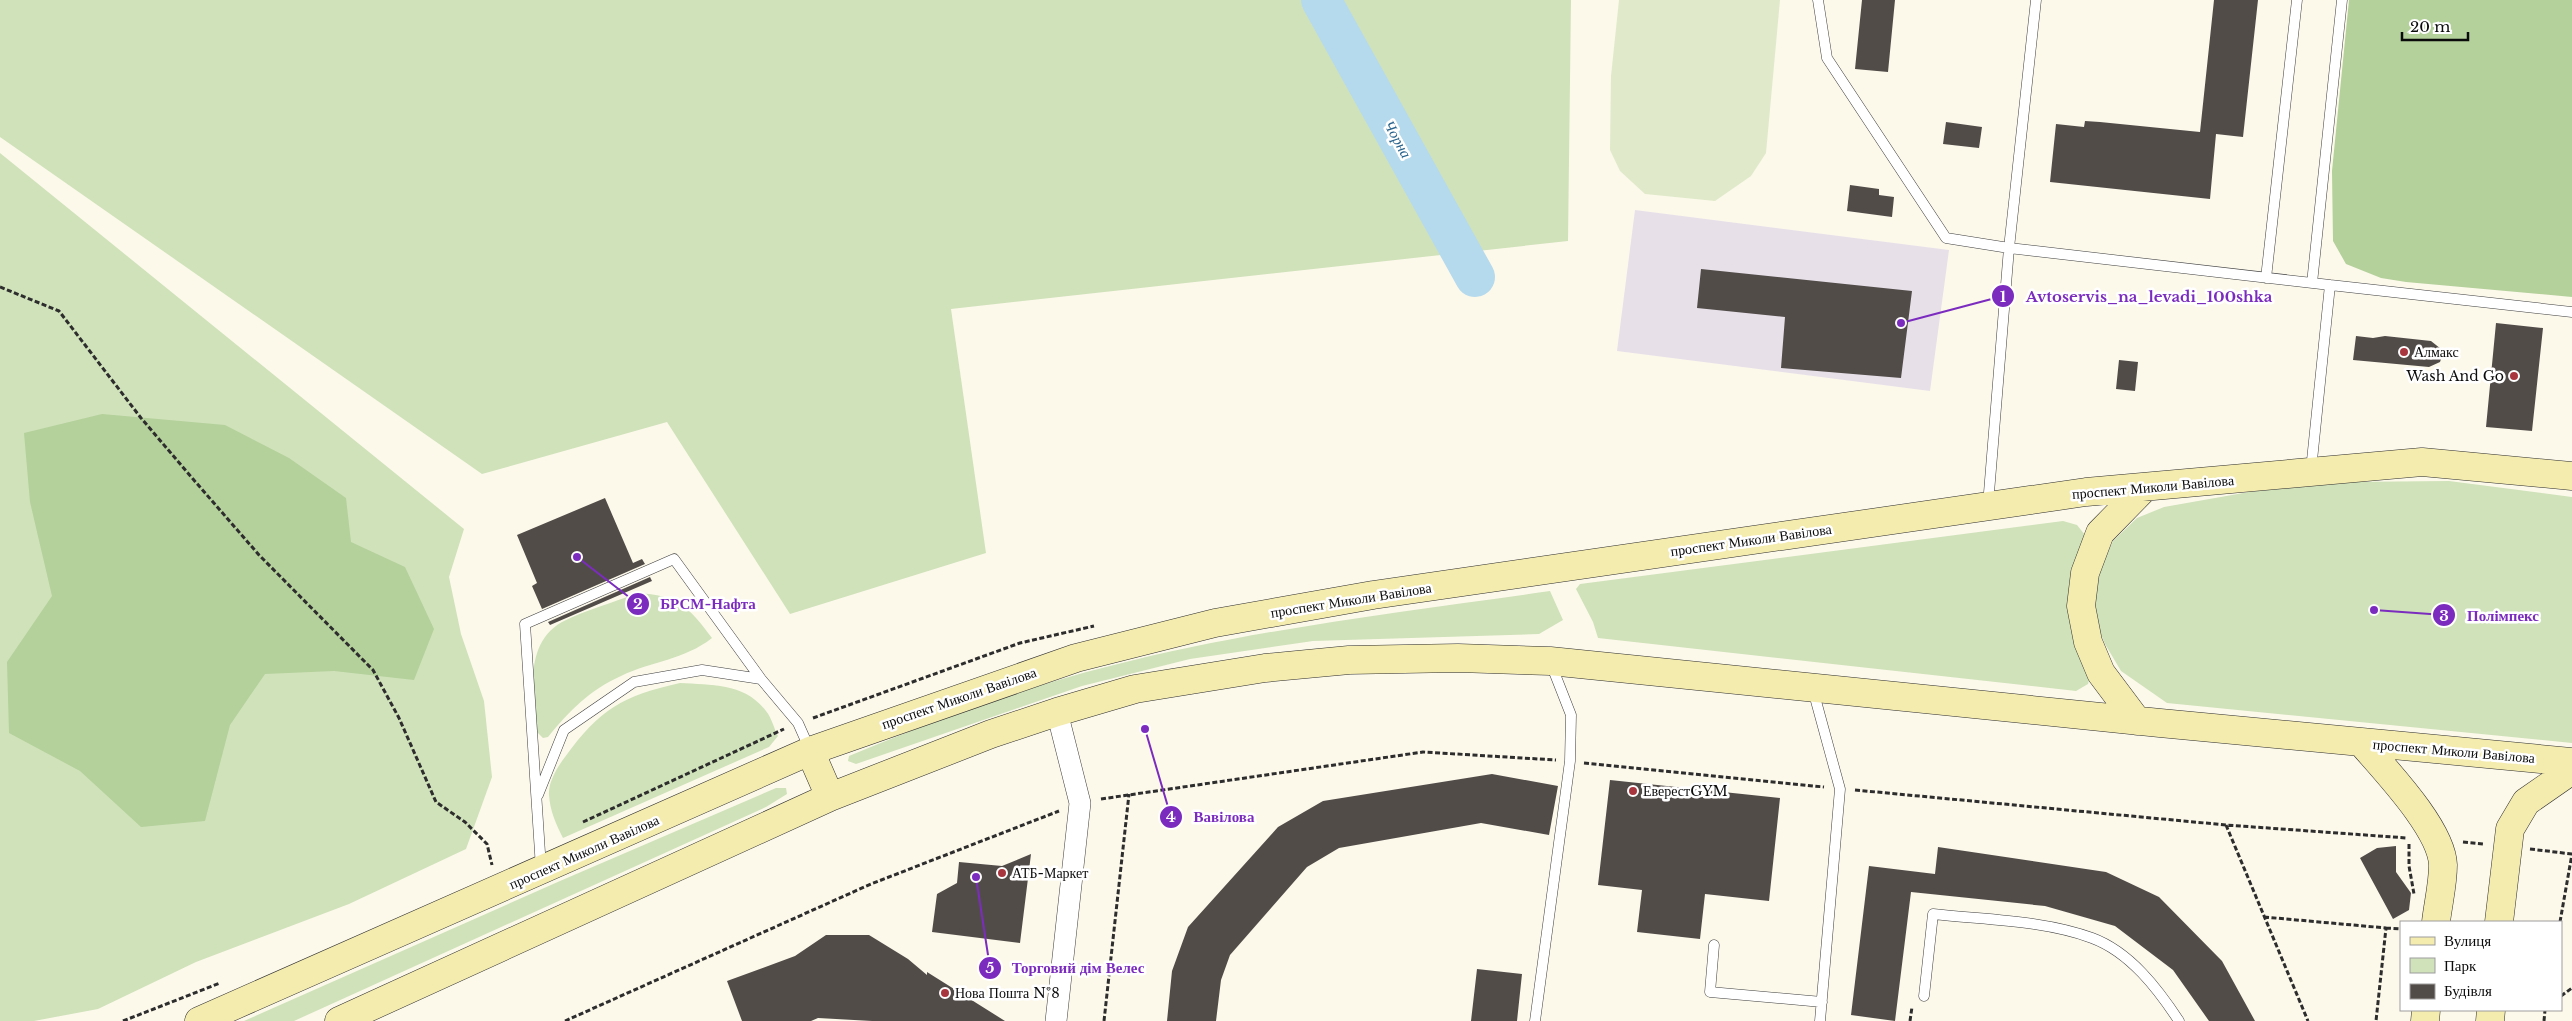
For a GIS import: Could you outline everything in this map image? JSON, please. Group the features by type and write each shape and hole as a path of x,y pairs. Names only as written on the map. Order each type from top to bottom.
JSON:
{"main road":[{"name":"проспект Миколи Вавілова","path":"199,1021 810,751 1076,658 1215,623 1374,594 2086,492 2422,462 2572,476"},
{"path":"2137,721 2101,673 2088,642 2081,606 2085,573 2100,533 2145,487"},
{"name":"проспект Миколи Вавілова","path":"339,1021 830,797 991,734 1136,689 1266,668 1349,660 1458,658 1550,661 2137,721 2572,762"},
{"path":"2361,742 2402,789 2437,840 2443,864 2436,921"},
{"path":"810,751 830,797"},
{"path":"2499,921 2510,829 2526,802 2572,770"}],"street":[{"path":"1056,1021 1080,803 1057,712"}],"lane":[{"path":"1818,0 1827,58 1946,238 2009,248 2572,312"},
{"path":"1988,506 2009,248 2036,0"},
{"path":"2266,278 2297,0"},
{"path":"2312,283 2342,0"},
{"path":"2310,472 2330,285"},
{"path":"541,871 525,624 674,559 761,678 798,723 810,751"},
{"path":"1535,1021 1570,761 1571,715 1550,661"},
{"path":"536,800 564,730 634,682 702,670 761,678"},
{"path":"1812,687 1840,789 1820,1021"},
{"path":"1924,996 1933,914 2044,926 2092,938 2116,950 2144,976 2162,995 2179,1021"},
{"path":"1714,945 1710,992 1822,1002"}],"path":[{"path":"0,287 59,311 141,418 223,514 259,555 373,670 399,718 436,802 465,822 487,844"},
{"path":"566,1021 871,884 1080,803 1130,794 1423,752 1570,761 1840,789 2226,825 2416,838"},
{"path":"1104,1021 1130,794"},
{"path":"2226,825 2308,1021"},
{"path":"2409,838 2409,866 2415,897"},
{"path":"2458,841 2492,845"},
{"path":"2526,849 2572,854 2560,921"},
{"path":"2264,916 2400,929"},
{"path":"2376,1021 2386,928"}],"shaded area":[{"path":"1635,210 1949,250 1930,391 1617,351"}],"green space":[{"path":"0,0 1571,0 1568,241 951,309 986,553 790,614 667,422 482,474 0,137"},
{"path":"1619,0 1780,0 1766,153 1751,176 1715,201 1645,194 1620,171 1610,150 1611,76"},
{"path":"2349,0 2572,0 2572,297 2406,282 2381,278 2346,264 2333,241 2332,171"},
{"path":"0,153 464,529 449,577 461,634 484,701 492,777 466,849 349,904 196,962 98,1009 34,1021 0,1021"},
{"path":"102,414 225,425 289,458 346,498 351,542 405,567 434,629 414,680 334,671 265,674 230,725 205,821 141,827 80,771 9,733 7,662 52,596 30,502 24,433"},
{"path":"2449,481 2572,497 2572,743 2167,703 2121,671 2105,644 2093,615 2098,574 2113,541 2137,518 2164,507 2249,492 2342,482"},
{"path":"2063,521 2077,525 2085,535 2069,583 2069,605 2091,673 2088,684 2076,691 1598,638 1593,622 1576,589 1580,584"},
{"path":"1550,591 1563,620 1539,634 1313,641 1190,659 1082,686 856,764 848,761 849,756 945,718 1043,684 1110,666 1164,653 1329,622"},
{"path":"637,593 651,594 673,600 689,611 712,638 679,656 633,671 599,688 564,718 548,737 543,738 537,732 533,688 533,672 541,644 550,632 562,622"},
{"path":"680,683 716,685 738,690 748,695 758,702 768,714 778,736 769,747 563,838 552,812 549,790 554,774 565,757 590,727 614,707 642,693"},
{"path":"776,788 786,788 787,794 766,807 294,1021 244,1021 560,881"}],"building":[{"path":"1862,0 1895,0 1888,72 1855,69"},
{"path":"2214,0 2258,0 2243,137 2216,134 2210,199 2050,182 2056,124 2084,127 2085,121 2200,132"},
{"path":"1946,122 1982,127 1979,148 1943,144"},
{"path":"1850,185 1879,189 1879,195 1894,197 1892,217 1847,211"},
{"path":"1701,269 1912,291 1901,378 1781,368 1785,317 1697,308"},
{"name":"Wash And Go","path":"2496,323 2543,328 2532,431 2486,427"},
{"path":"2356,336 2373,338 2385,336 2431,341 2441,349 2442,356 2440,362 2429,367 2353,360"},
{"path":"2119,360 2138,362 2135,391 2116,389"},
{"path":"605,498 633,563 642,559 645,564 542,609 532,586 537,583 517,535"},
{"path":"650,577 652,581 550,625 548,622"},
{"path":"1492,774 1558,786 1549,835 1481,823 1339,848 1307,867 1230,955 1221,980 1216,1021 1167,1021 1172,971 1188,927 1278,827 1323,801"},
{"path":"1610,780 1780,798 1769,901 1705,894 1700,939 1637,932 1642,890 1598,885"},
{"path":"2396,846 2396,872 2411,893 2409,910 2393,919 2360,858 2377,848"},
{"path":"1938,847 2106,872 2159,897 2222,961 2255,1021 2209,1021 2173,970 2115,926 2045,906 1911,892 1895,1021 1851,1015 1869,866 1935,874"},
{"path":"1031,854 1020,943 932,932 937,894 957,883 959,862 1002,866"},
{"path":"826,935 869,935 908,959 927,975 927,972 1005,1021 872,1021 818,1018 811,1021 742,1021 727,981 795,956"},
{"path":"1477,969 1522,974 1517,1021 1471,1021"}],"waterway":[{"name":"Чорна","path":"1321,0 1475,277"}],"place":[{"name":"Avtoservis_na_levadi_100shka","path":"1901,323"},
{"name":"Алмакс","path":"2404,352"},
{"name":"Wash And Go","path":"2514,376"},
{"name":"БРСМ-Нафта","path":"577,557"},
{"name":"Полімпекс","path":"2374,610"},
{"name":"Вавілова","path":"1145,729"},
{"name":"ЕверестGYM","path":"1633,791"},
{"name":"АТБ-Маркет","path":"1002,873"},
{"name":"Торговий дім Велес","path":"976,877"},
{"name":"Нова Пошта №8","path":"945,993"}]}
